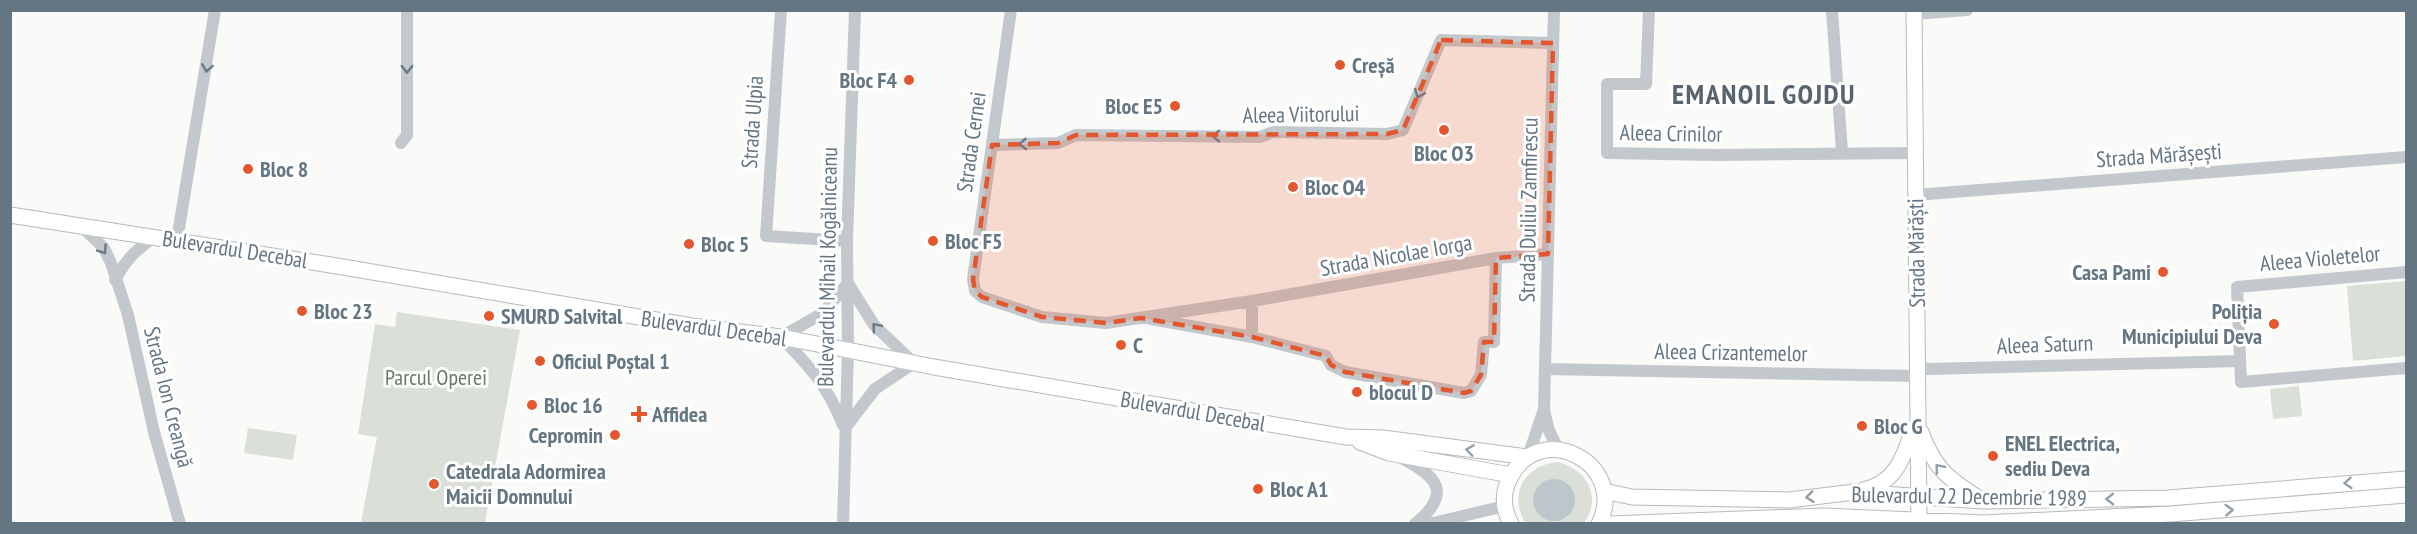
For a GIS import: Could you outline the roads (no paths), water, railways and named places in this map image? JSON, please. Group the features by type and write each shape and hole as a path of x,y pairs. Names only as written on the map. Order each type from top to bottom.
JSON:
{"main road":[{"name":"Strada Mărăști","path":"1914,12 1916,418 1919,522"},
{"name":"Bulevardul Decebal","path":"10,215 177,240 692,326 781,337 914,363 1346,437 1383,438 1528,458"},
{"path":"1854,492 1878,485 1895,472 1905,454 1916,418"},
{"path":"1916,418 1930,457 1950,481 1983,501"},
{"name":"Bulevardul Decebal","path":"1346,437 1389,453 1511,475"},
{"path":"1510,524 1505,506 1505,490 1511,475 1528,458 1538,453 1559,450 1587,461 1598,474 1604,491 1605,505 1599,524"},
{"name":"Bulevardul 22 Decembrie 1989","path":"1604,491 1632,497 1789,500 1854,492 1983,501 2168,498 2406,479"},
{"name":"Bulevardul 22 Decembrie 1989","path":"1609,524 1823,516 1983,523 2171,519 2406,495"},
{"path":"1823,516 1843,524"}],"street":[{"path":"177,240 205,82 215,10"},
{"path":"401,143 407,135 407,10"},
{"name":"Strada Ulpia","path":"780,10 766,236 847,241"},
{"name":"Bulevardul Mihail Kogălniceanu","path":"843,524 848,350 847,241 855,10"},
{"name":"Strada Cernei","path":"973,279 1011,10"},
{"name":"Strada Duiliu Zamfirescu","path":"1544,410 1554,10"},
{"name":"Aleea Crinilor","path":"1649,10 1646,84 1607,84 1607,153 1776,155 1842,152 1846,155 1915,153"},
{"path":"1832,10 1842,152"},
{"path":"1914,12 1967,10"},
{"name":"Aleea Viitorului","path":"992,145 1058,143 1076,135 1260,137 1274,132 1388,135 1403,130 1441,40 1553,43"},
{"name":"Strada Mărășești","path":"1915,195 2406,157"},
{"name":"Strada Ion Creangă","path":"81,226 104,248 128,315 154,432 180,524"},
{"path":"115,280 124,262 139,247 155,237"},
{"name":"Strada Nicolae Iorga","path":"973,279 975,291 982,297 1042,317 1106,323 1252,301 1496,258 1548,254"},
{"path":"1141,318 1252,337 1326,356 1330,365 1345,372 1453,392 1471,391 1481,375 1484,342 1494,342 1496,258"},
{"name":"Aleea Violetelor","path":"2240,361 2237,286 2406,272"},
{"path":"848,283 874,326 914,363 875,389 844,429 830,395 819,378 781,337 823,313 848,283"},
{"path":"1252,301 1252,337"},
{"path":"2240,361 2241,382 2406,368"},
{"name":"Aleea Saturn","path":"1917,372 1928,369 2240,361"},
{"name":"Aleea Crizantemelor","path":"1545,369 1917,372"},
{"path":"1544,410 1549,431 1559,450"},
{"path":"1528,458 1544,410"},
{"path":"1389,453 1426,471 1435,482 1436,490 1431,506 1415,524"},
{"path":"1429,524 1505,506"}],"place":[{"name":"Creșă","path":"1340,65"},
{"name":"Bloc F4","path":"909,80"},
{"name":"Bloc E5","path":"1175,106"},
{"name":"Bloc O3","path":"1444,130"},
{"name":"Bloc 8","path":"248,169"},
{"name":"Bloc O4","path":"1293,187"},
{"name":"Bloc F5","path":"933,241"},
{"name":"Bloc 5","path":"689,244"},
{"name":"Casa Pami","path":"2163,272"},
{"name":"Bloc 23","path":"302,311"},
{"name":"SMURD Salvital","path":"489,316"},
{"name":"Poliția Municipiului Deva","path":"2274,324"},
{"name":"C","path":"1121,345"},
{"name":"Oficiul Poștal 1","path":"540,361"},
{"name":"blocul D","path":"1357,392"},
{"name":"Bloc 16","path":"532,405"},
{"name":"Affidea","path":"639,414"},
{"name":"Bloc G","path":"1862,426"},
{"name":"Cepromin","path":"615,435"},
{"name":"ENEL Electrica, sediu Deva","path":"1993,456"},
{"name":"Catedrala Adormirea Maicii Domnului","path":"434,484"},
{"name":"Bloc A1","path":"1258,489"}],"district":[{"name":"EMANOIL GOJDU","path":"1764,94"}],"park label":[{"name":"Parcul Operei","path":"436,377"}]}
